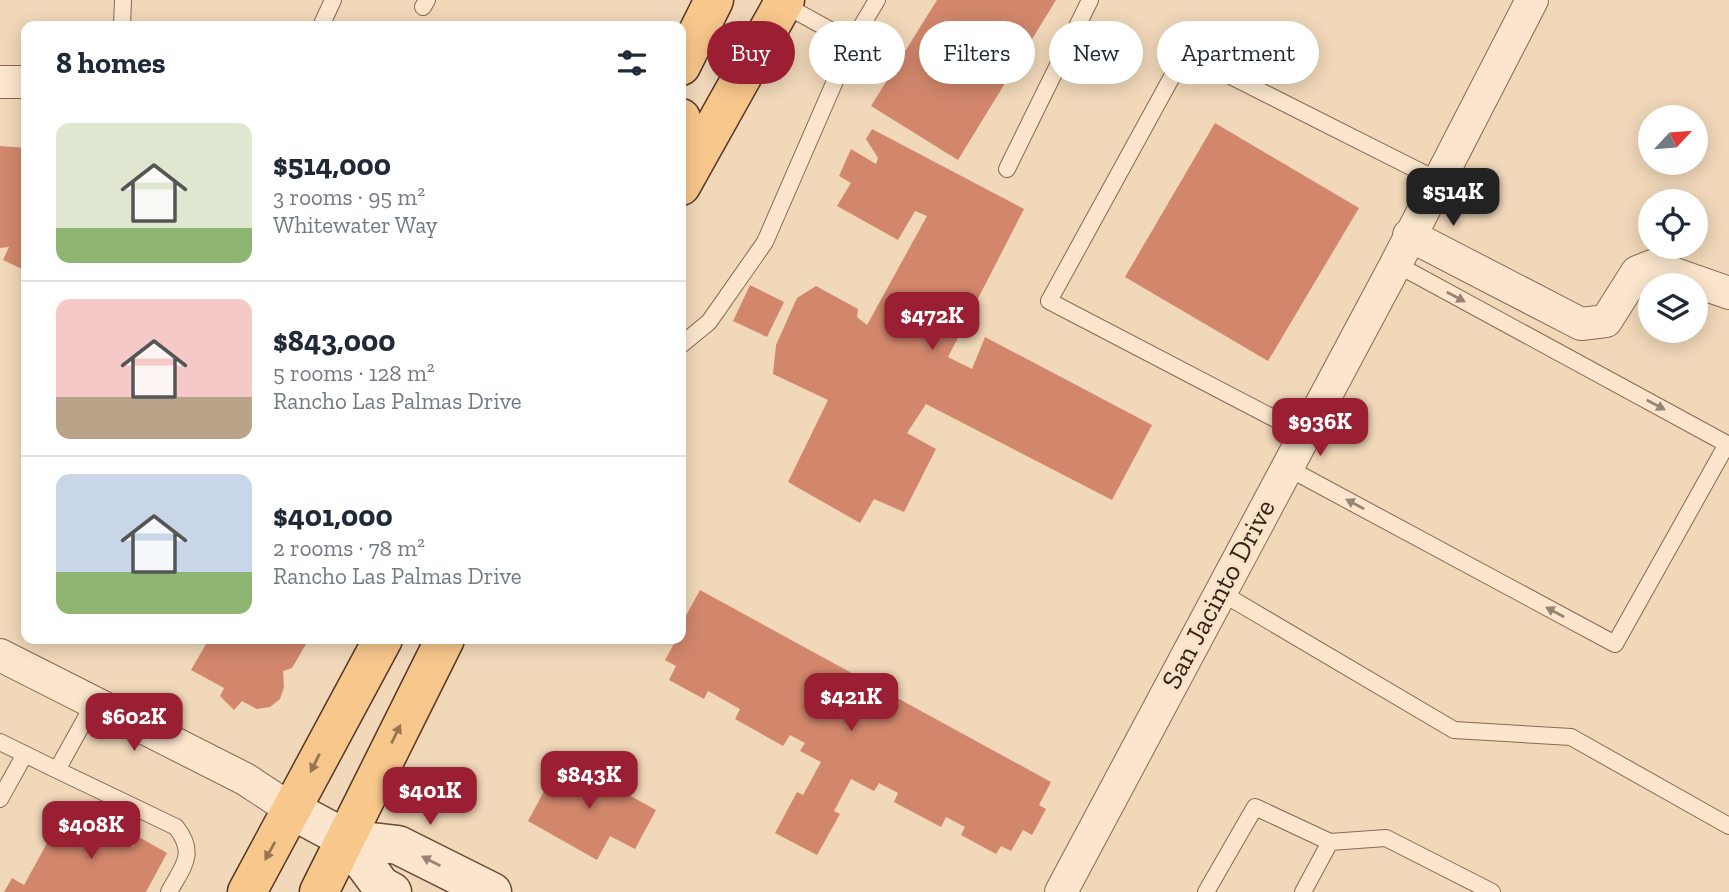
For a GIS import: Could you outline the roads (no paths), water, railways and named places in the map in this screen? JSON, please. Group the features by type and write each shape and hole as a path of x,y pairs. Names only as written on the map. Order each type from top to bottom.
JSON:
{"main road":[{"path":"686,56 714,0"},
{"path":"686,177 782,2"},
{"path":"247,892 292,810 322,747 380,644"},
{"path":"319,892 443,644"}],"street":[{"name":"San Jacinto Drive","path":"1061,892 1396,264 1532,0"},
{"path":"0,82 21,82"},
{"path":"1409,235 1580,324 1606,321 1637,272 1652,266 1729,293"},
{"path":"0,655 245,779 292,810 346,839 398,845 492,892"},
{"path":"346,839 381,886 392,892"}],"lane":[{"path":"122,21 123,0"},
{"path":"323,21 333,0"},
{"path":"864,21 877,0"},
{"path":"1007,169 1090,0"},
{"path":"782,2 815,21"},
{"path":"1304,433 1049,300 1185,53 1437,180"},
{"path":"686,341 709,322 765,242 834,84"},
{"path":"1286,467 1615,644 1727,444 1396,264"},
{"path":"1220,592 1454,730 1571,737 1729,827"},
{"path":"57,770 94,703"},
{"path":"0,742 176,827 186,840 188,856 169,892"},
{"path":"0,799 25,754"},
{"path":"1206,892 1255,807 1330,842 1386,838 1492,892"},
{"path":"1303,892 1330,842"}]}
